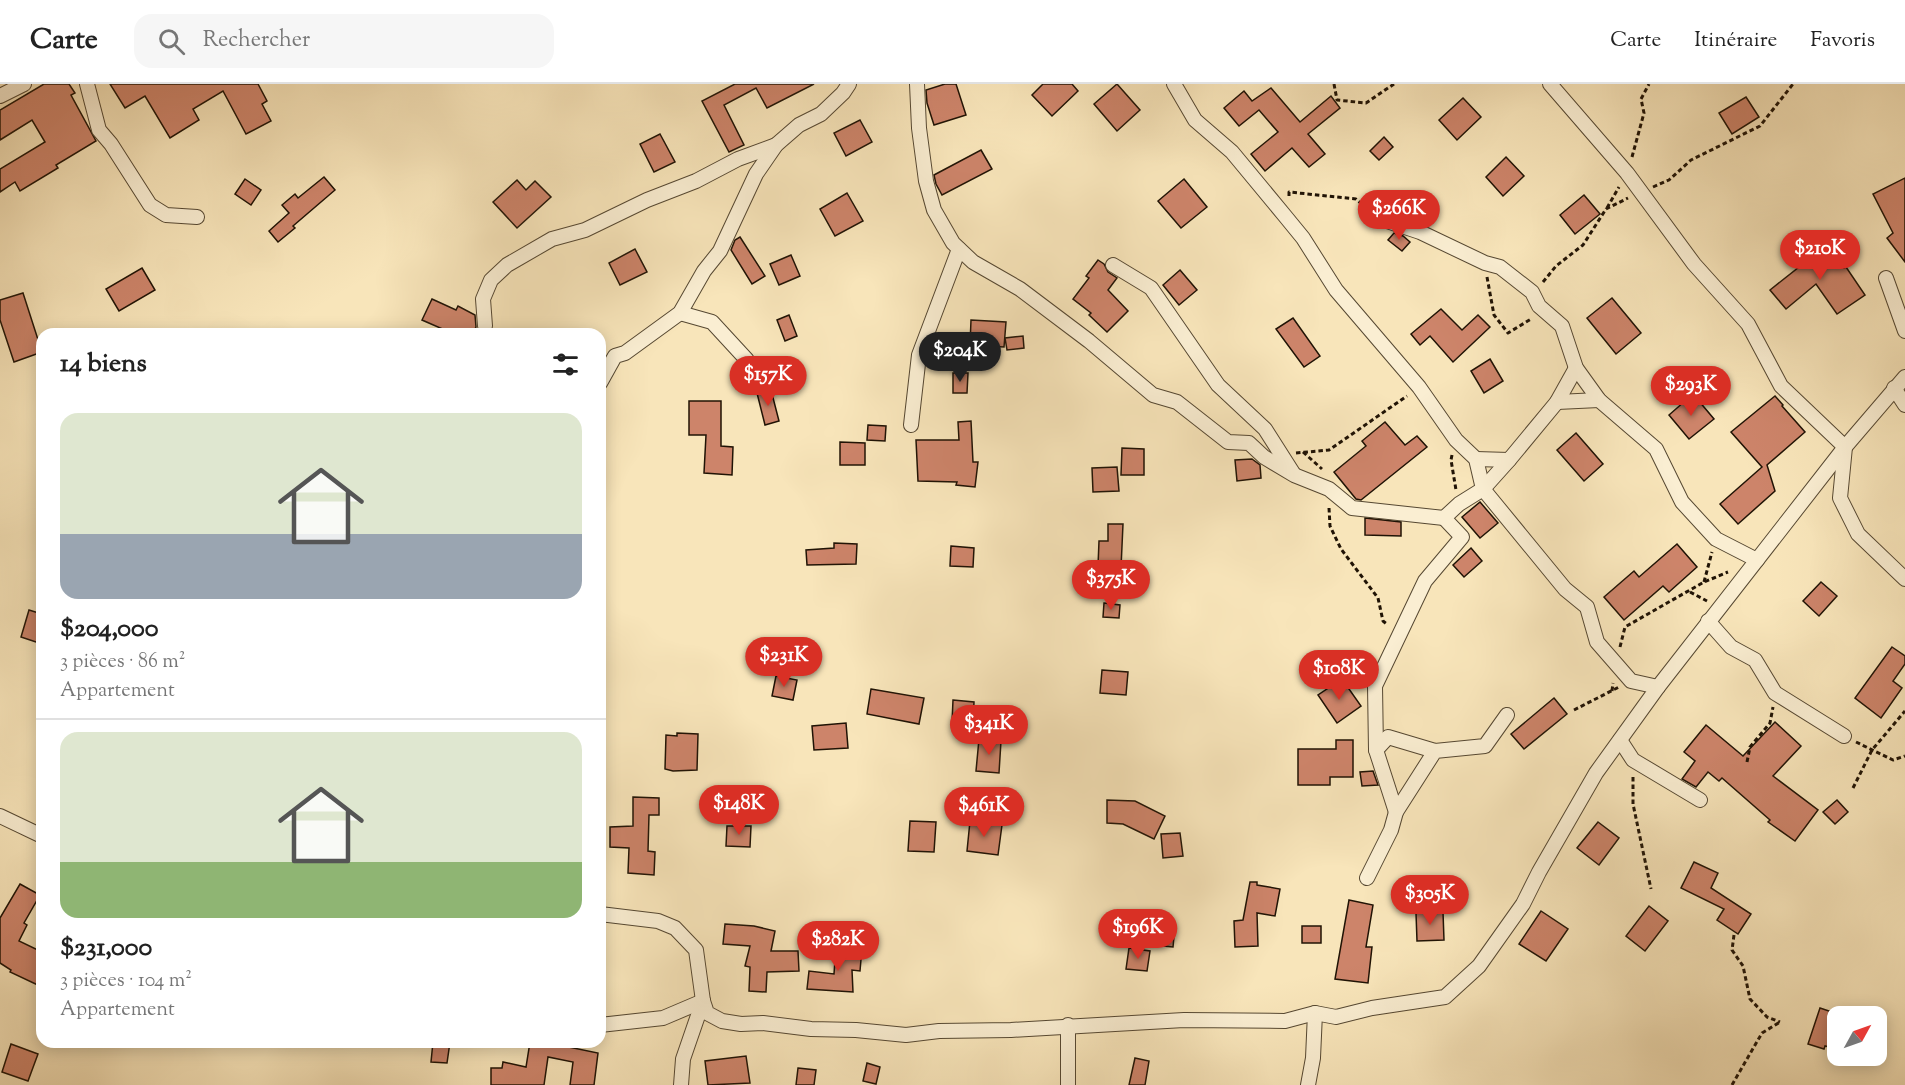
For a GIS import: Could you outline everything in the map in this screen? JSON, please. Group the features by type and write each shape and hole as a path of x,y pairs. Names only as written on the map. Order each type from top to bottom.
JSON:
{"street":[{"path":"0,96 24,84"},
{"path":"87,84 99,130 111,144 150,205 166,215 197,217"},
{"path":"606,372 615,356 625,353 680,314 704,271 720,251 756,174 776,145 800,125 821,114 849,84"},
{"path":"917,84 921,156 934,210 953,243 973,262 1020,289 1089,341 1153,395 1177,402 1228,442 1249,443 1264,457 1294,475 1329,489 1352,508 1444,518 1462,537 1425,581 1375,686 1376,750 1396,812"},
{"path":"1174,84 1195,120 1232,152 1303,238 1336,290 1419,387 1456,440 1476,459 1483,489 1565,590 1587,607 1597,642 1631,681 1658,687"},
{"path":"1550,84 1627,173 1694,264 1748,324 1781,386 1845,447"},
{"path":"485,326 483,299 491,280 507,265 552,239 585,230 647,200 696,181 738,159 776,145"},
{"path":"1375,217 1420,232 1485,263 1500,267 1532,292 1539,306 1562,326 1576,368 1599,400 1656,449 1682,502 1716,539 1757,560"},
{"path":"911,425 919,355 959,249"},
{"path":"1113,265 1150,288 1218,385 1265,429 1294,475"},
{"path":"1886,278 1905,331"},
{"path":"680,314 712,322 747,360"},
{"path":"1444,518 1459,504 1483,489 1509,460 1557,402 1576,368"},
{"path":"606,915 658,921 675,928 696,950 707,1013 722,1021 906,1035 939,1031 1011,1030 1184,1020 1285,1021 1315,1013 1336,1017 1372,1008 1445,997 1479,966 1523,904 1579,802 1658,687 1845,447 1905,377"},
{"path":"1894,388 1905,405"},
{"path":"1557,402 1599,400"},
{"path":"1845,447 1840,498 1858,534 1905,579"},
{"path":"1476,459 1509,460"},
{"path":"1708,621 1731,647 1755,660 1775,693 1844,735"},
{"path":"1375,721 1388,737 1435,751 1485,746 1508,715"},
{"path":"1376,750 1388,737"},
{"path":"1620,740 1633,760 1700,800"},
{"path":"1367,878 1391,830 1396,812 1435,751"},
{"path":"0,816 36,833"},
{"path":"606,1024 663,1018 703,1000"},
{"path":"681,1085 682,1059 703,1000"},
{"path":"1308,1085 1313,1058 1315,1013"},
{"path":"1068,1025 1068,1085"}],"path":[{"path":"1334,84 1337,100 1366,102 1394,84"},
{"path":"1532,292 1549,277 1556,266 1583,245 1627,173 1644,113 1641,99 1649,84"},
{"path":"1606,209 1669,180 1691,160 1760,126 1792,84"},
{"path":"1285,216 1289,192 1356,199 1375,217"},
{"path":"1485,263 1494,315 1508,333 1535,316 1539,306"},
{"path":"1281,454 1329,450 1419,387"},
{"path":"1456,440 1451,460 1459,504"},
{"path":"1329,489 1330,526 1341,549 1378,598 1383,621 1400,635"},
{"path":"1704,582 1716,539"},
{"path":"1612,691 1624,627 1690,592 1704,582 1757,560"},
{"path":"1574,710 1631,681"},
{"path":"1747,762 1750,747 1770,723 1775,693"},
{"path":"1853,788 1872,750 1905,711"},
{"path":"1844,735 1893,760 1905,756"},
{"path":"1633,760 1634,804 1651,889"},
{"path":"1732,1085 1762,1033 1780,1022 1767,1017 1750,999 1743,966 1732,950 1734,936"}],"building":[{"path":"44,84 69,84 75,93 71,95 96,141 56,165 58,168 20,191 15,182 0,192 0,169 45,142 32,120 0,140 0,110"},
{"path":"110,84 258,84 267,101 262,104 271,121 246,134 223,91 193,109 199,120 170,138 145,96 125,108"},
{"path":"735,84 814,84 767,108 756,88 724,105 744,145 729,152 702,101"},
{"path":"945,84 956,84 966,115 934,125 927,103 926,90"},
{"path":"1043,84 1072,84 1078,91 1052,116 1032,95"},
{"path":"1117,84 1140,110 1117,131 1094,104"},
{"path":"1271,88 1300,122 1331,96 1340,108 1308,134 1325,154 1309,167 1292,148 1265,171 1251,154 1278,132 1259,110 1239,126 1224,108 1244,91 1252,101"},
{"path":"1746,97 1759,117 1732,134 1719,113"},
{"path":"1463,98 1481,117 1457,140 1439,120"},
{"path":"860,120 872,142 846,156 834,133"},
{"path":"660,134 675,162 654,172 640,144"},
{"path":"1384,137 1393,147 1379,160 1370,151"},
{"path":"981,150 992,169 942,195 934,175"},
{"path":"1506,157 1524,176 1503,196 1486,177"},
{"path":"324,177 335,190 278,242 269,231 289,213 282,205 295,194 298,198"},
{"path":"1905,178 1905,262 1887,238 1893,233 1873,194"},
{"path":"245,179 261,190 251,205 235,194"},
{"path":"1184,179 1207,207 1181,228 1158,201"},
{"path":"517,180 526,190 535,181 551,197 517,228 493,202"},
{"path":"847,193 863,221 835,236 820,209"},
{"path":"1584,195 1600,214 1575,234 1560,215"},
{"path":"1394,233 1410,242 1402,251 1388,240"},
{"path":"740,237 765,276 752,284 731,250 735,240"},
{"path":"1824,241 1865,295 1837,314 1816,284 1786,309 1770,290 1804,263 1801,259"},
{"path":"635,249 647,272 620,285 609,263"},
{"path":"791,255 800,276 779,285 770,264"},
{"path":"1098,260 1104,264 1108,272 1117,278 1108,290 1128,311 1107,332 1089,315 1091,313 1073,299 1089,278 1086,276"},
{"path":"142,268 155,290 119,311 106,289"},
{"path":"1180,270 1197,290 1179,305 1163,285"},
{"path":"23,293 36,333 36,354 14,362 0,320 0,300"},
{"path":"1612,298 1641,333 1616,354 1587,318"},
{"path":"432,299 456,310 458,306 475,315 476,327 440,328 422,320"},
{"path":"1441,309 1462,330 1478,315 1490,327 1453,362 1430,336 1420,345 1411,334"},
{"path":"789,315 797,336 785,341 777,320"},
{"path":"1293,318 1320,356 1304,367 1276,329"},
{"path":"971,320 1006,322 1004,347 970,345"},
{"path":"1023,336 1024,348 1007,350 1005,338"},
{"path":"1490,359 1503,381 1484,393 1471,371"},
{"path":"953,373 968,373 967,393 953,393"},
{"path":"771,390 779,421 765,425 757,393"},
{"path":"1693,394 1714,419 1689,439 1669,415"},
{"path":"1775,396 1805,432 1767,465 1775,491 1738,524 1720,504 1762,467 1731,432"},
{"path":"689,401 721,401 721,446 733,447 732,475 704,473 706,435 689,435"},
{"path":"971,421 973,462 978,462 975,487 956,485 957,482 918,481 916,440 959,440 958,422"},
{"path":"1385,422 1405,445 1417,436 1427,447 1361,500 1356,499 1334,472 1366,446 1362,441"},
{"path":"868,425 886,426 885,441 867,440"},
{"path":"1576,433 1603,464 1584,481 1557,450"},
{"path":"840,442 865,443 865,465 840,465"},
{"path":"1122,448 1144,449 1144,475 1121,475"},
{"path":"1252,459 1260,465 1261,478 1237,481 1235,460"},
{"path":"1117,467 1119,491 1093,492 1092,468"},
{"path":"1480,502 1498,523 1480,538 1462,517"},
{"path":"1365,518 1401,522 1401,536 1365,535"},
{"path":"1108,524 1123,524 1121,568 1098,566 1099,541 1108,541"},
{"path":"834,543 857,544 856,564 807,565 806,550 834,548"},
{"path":"1677,544 1697,567 1669,592 1663,586 1624,620 1604,597 1634,571 1639,577"},
{"path":"951,546 974,548 973,567 950,566"},
{"path":"1471,548 1482,561 1464,577 1453,565"},
{"path":"1821,582 1837,596 1819,616 1803,601"},
{"path":"1104,603 1120,605 1119,618 1103,617"},
{"path":"29,610 36,612 36,642 21,637"},
{"path":"1892,647 1905,656 1905,664 1893,681 1902,688 1881,718 1855,698"},
{"path":"1102,670 1128,672 1126,695 1100,693"},
{"path":"776,676 797,680 793,700 772,696"},
{"path":"1342,679 1361,706 1337,723 1318,695"},
{"path":"871,689 924,698 919,724 867,714"},
{"path":"1554,698 1567,714 1524,749 1511,734"},
{"path":"953,700 974,702 973,724 952,723"},
{"path":"1775,722 1801,746 1773,776 1818,810 1795,841 1768,822 1770,820 1722,778 1719,781 1708,772 1696,787 1682,779 1695,761 1684,752 1706,725 1743,756"},
{"path":"846,723 848,748 814,750 812,726"},
{"path":"677,733 698,734 697,770 665,769 666,735 677,736"},
{"path":"979,739 1001,741 999,773 976,771"},
{"path":"1336,740 1353,740 1353,777 1330,777 1330,785 1298,785 1298,749 1336,749"},
{"path":"1373,771 1378,785 1362,786 1360,772"},
{"path":"633,797 659,798 659,815 649,815 648,851 655,852 654,875 628,873 629,848 610,847 610,827 633,826"},
{"path":"1107,800 1135,801 1165,816 1154,839 1123,824 1107,823"},
{"path":"1837,800 1848,812 1835,824 1823,812"},
{"path":"910,821 936,822 934,852 908,851"},
{"path":"970,821 1002,825 998,855 967,851"},
{"path":"1598,822 1619,838 1599,865 1577,848"},
{"path":"727,826 751,826 750,847 726,846"},
{"path":"1180,833 1183,856 1163,858 1161,834"},
{"path":"1694,862 1718,873 1711,888 1751,914 1738,934 1717,920 1724,909 1681,888"},
{"path":"1250,882 1280,889 1275,916 1257,913 1258,946 1235,947 1234,921 1243,920"},
{"path":"20,884 36,893 36,902 24,923 27,925 19,941 36,949 36,984 10,972 11,970 0,963 0,918"},
{"path":"1349,900 1373,905 1366,947 1372,947 1368,983 1335,979"},
{"path":"1649,906 1668,921 1645,951 1626,936"},
{"path":"1541,911 1568,929 1546,961 1519,944"},
{"path":"1443,912 1444,940 1417,941 1416,913"},
{"path":"1154,923 1175,926 1173,947 1152,945"},
{"path":"725,924 754,926 775,931 771,951 798,951 799,971 767,972 766,992 749,991 750,967 745,966 750,946 723,944"},
{"path":"1302,926 1321,926 1321,943 1302,943"},
{"path":"836,946 862,948 860,971 852,970 853,992 807,989 809,971 834,974"},
{"path":"1129,948 1150,951 1147,971 1126,969"},
{"path":"1820,1008 1827,1010 1827,1046 1824,1049 1808,1044"},
{"path":"11,1044 38,1054 28,1081 2,1072"},
{"path":"432,1048 449,1048 447,1063 431,1062"},
{"path":"529,1048 574,1048 598,1053 594,1085 570,1085 573,1062 548,1057 544,1085 491,1085 491,1068 502,1068 503,1062 526,1067"},
{"path":"746,1056 750,1083 708,1085 705,1061"},
{"path":"1135,1058 1149,1061 1145,1085 1129,1085"},
{"path":"867,1063 880,1067 876,1084 863,1081"},
{"path":"798,1068 816,1070 814,1085 796,1085"}]}
